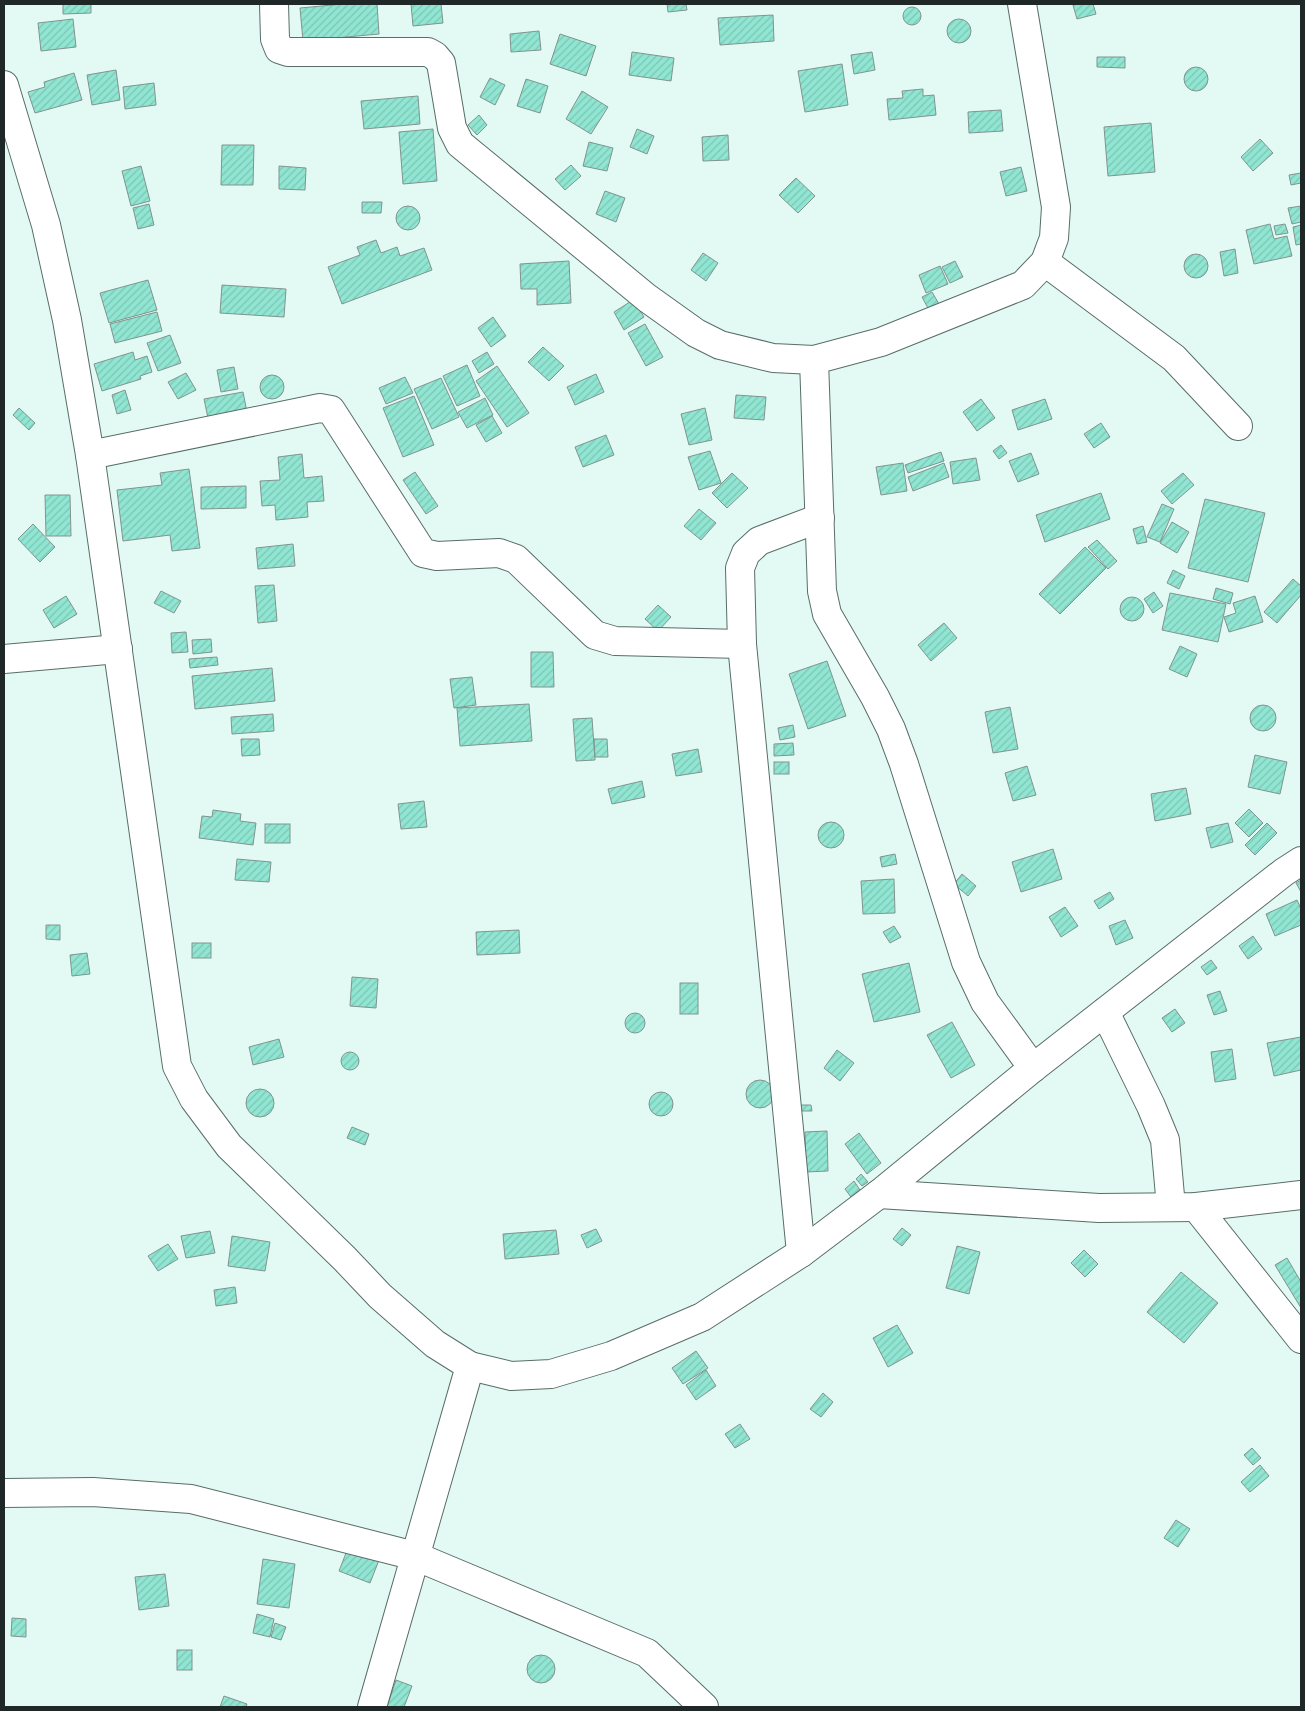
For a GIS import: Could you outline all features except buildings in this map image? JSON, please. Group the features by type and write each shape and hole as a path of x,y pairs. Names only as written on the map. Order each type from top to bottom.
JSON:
{"street":[{"path":"274,4 275,39 279,49 288,52 428,52 435,56 440,63 452,128 460,144 648,298 696,333 720,344 773,358 814,360 881,342 1024,285 1045,262 1054,238 1056,207 1022,4"},
{"path":"4,85 46,225 67,320 90,455 177,1066 194,1099 229,1146 345,1259 380,1296 435,1344 470,1366 511,1376 551,1374 611,1356 702,1317 801,1253 879,1194 1033,1068 1284,872 1301,861"},
{"path":"1045,262 1174,358 1238,426"},
{"path":"814,360 822,591 827,614 875,697 891,729 904,764 966,962 985,1002 1033,1068"},
{"path":"90,455 320,408 331,410 423,553 437,556 498,554 516,559 595,635 615,641 742,644"},
{"path":"801,1253 742,644 740,568 746,554 759,541 820,518"},
{"path":"4,659 118,649"},
{"path":"1105,1012 1151,1106 1165,1140 1183,1207 1301,1339"},
{"path":"879,1194 1099,1208 1183,1207 1301,1195"},
{"path":"372,1707 470,1366"},
{"path":"4,1493 93,1492 191,1499 414,1556 647,1653 704,1707"}]}
